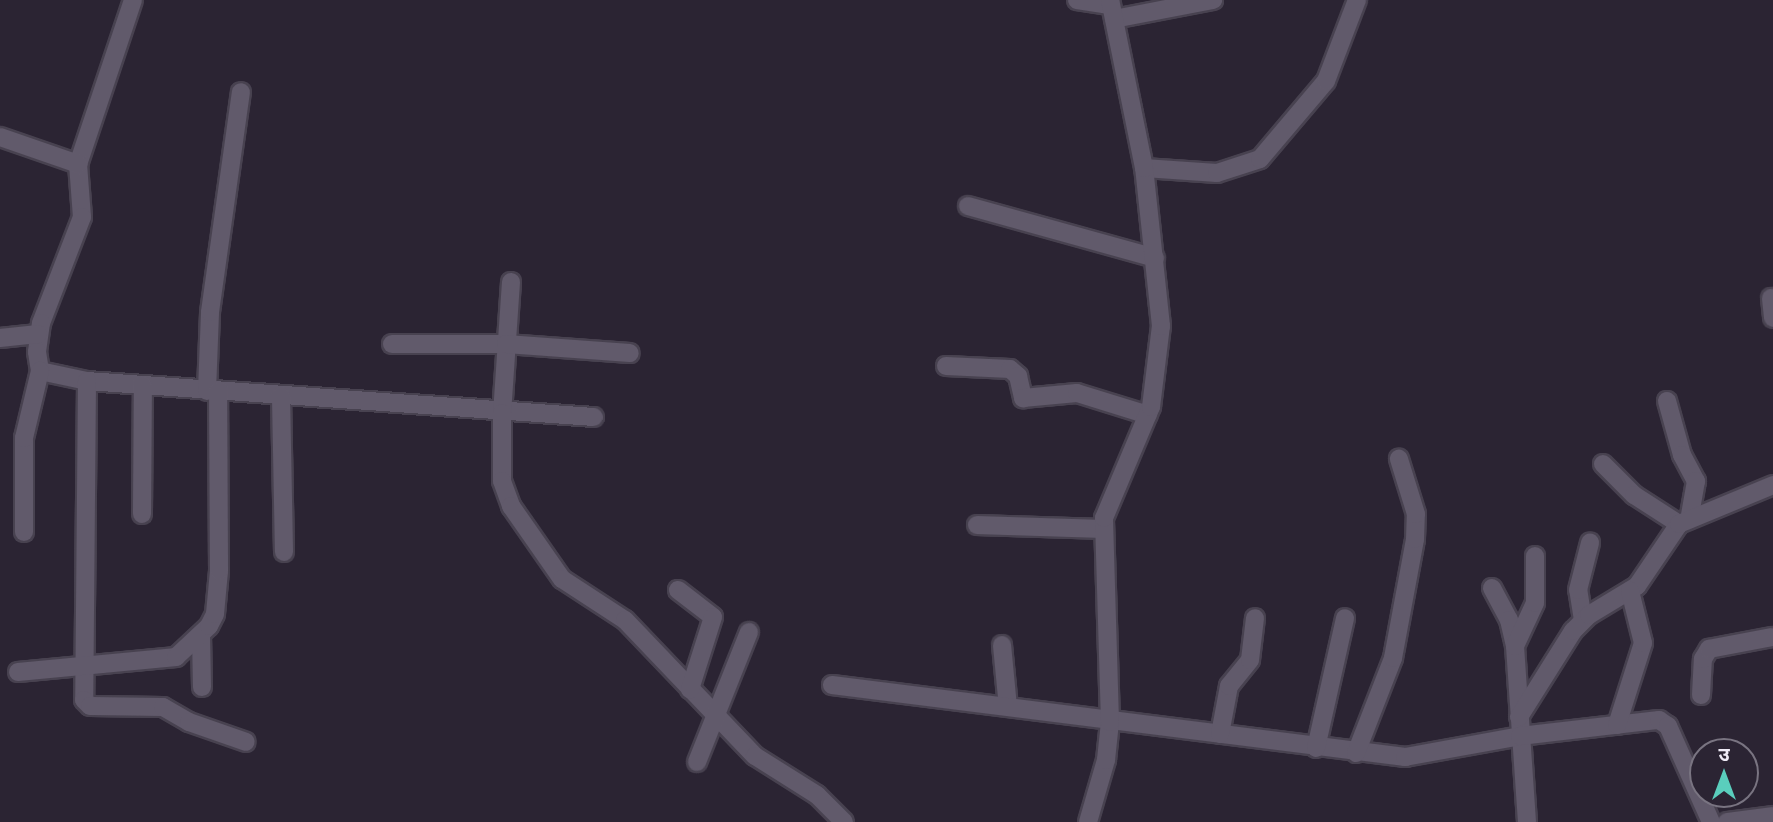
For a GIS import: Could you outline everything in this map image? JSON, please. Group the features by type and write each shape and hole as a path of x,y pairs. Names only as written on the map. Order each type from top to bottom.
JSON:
{"street":[{"path":"24,532 26,426 40,370 38,334 82,217 78,164 133,0"},
{"path":"1077,0 1111,8 1213,0"},
{"path":"1144,168 1217,173 1260,159 1326,80 1357,0"},
{"path":"1088,822 1106,760 1110,722 1103,529 1109,498 1148,415 1158,375 1161,326 1144,168 1111,8"},
{"path":"18,672 176,657 201,635 215,614 219,571 210,312 241,92"},
{"path":"0,137 78,164"},
{"path":"968,206 1155,258"},
{"path":"511,282 502,413 505,494 552,570 625,620 755,756 817,795 844,822"},
{"path":"1771,298 1773,318"},
{"path":"0,338 38,334"},
{"path":"393,344 506,344 630,353"},
{"path":"946,366 1010,369 1018,376 1023,398 1077,393 1148,415"},
{"path":"40,370 87,381 143,386 502,413 594,417"},
{"path":"87,381 84,700 90,706 163,707 189,722 246,743"},
{"path":"142,514 143,386"},
{"path":"281,396 284,552"},
{"path":"1520,727 1583,620 1630,592 1643,580 1684,522 1696,481 1682,455 1667,401"},
{"path":"1356,753 1393,659 1415,539 1416,514 1399,459"},
{"path":"1603,464 1634,495 1684,522"},
{"path":"1684,522 1773,485"},
{"path":"977,525 1103,529"},
{"path":"1583,620 1578,590 1590,543"},
{"path":"1515,646 1535,603 1535,556"},
{"path":"1492,588 1510,620 1515,646 1527,822"},
{"path":"678,590 709,611 711,629 690,689"},
{"path":"1617,724 1643,643 1630,592"},
{"path":"1220,734 1229,687 1250,660 1255,618"},
{"path":"1316,748 1345,618"},
{"path":"696,762 749,632"},
{"path":"1701,695 1703,659 1709,649 1771,634"},
{"path":"201,635 202,687"},
{"path":"1002,645 1009,707"},
{"path":"832,685 1356,753 1427,756 1520,727 1665,721 1711,822"},
{"path":"1727,822 1773,816"}]}
